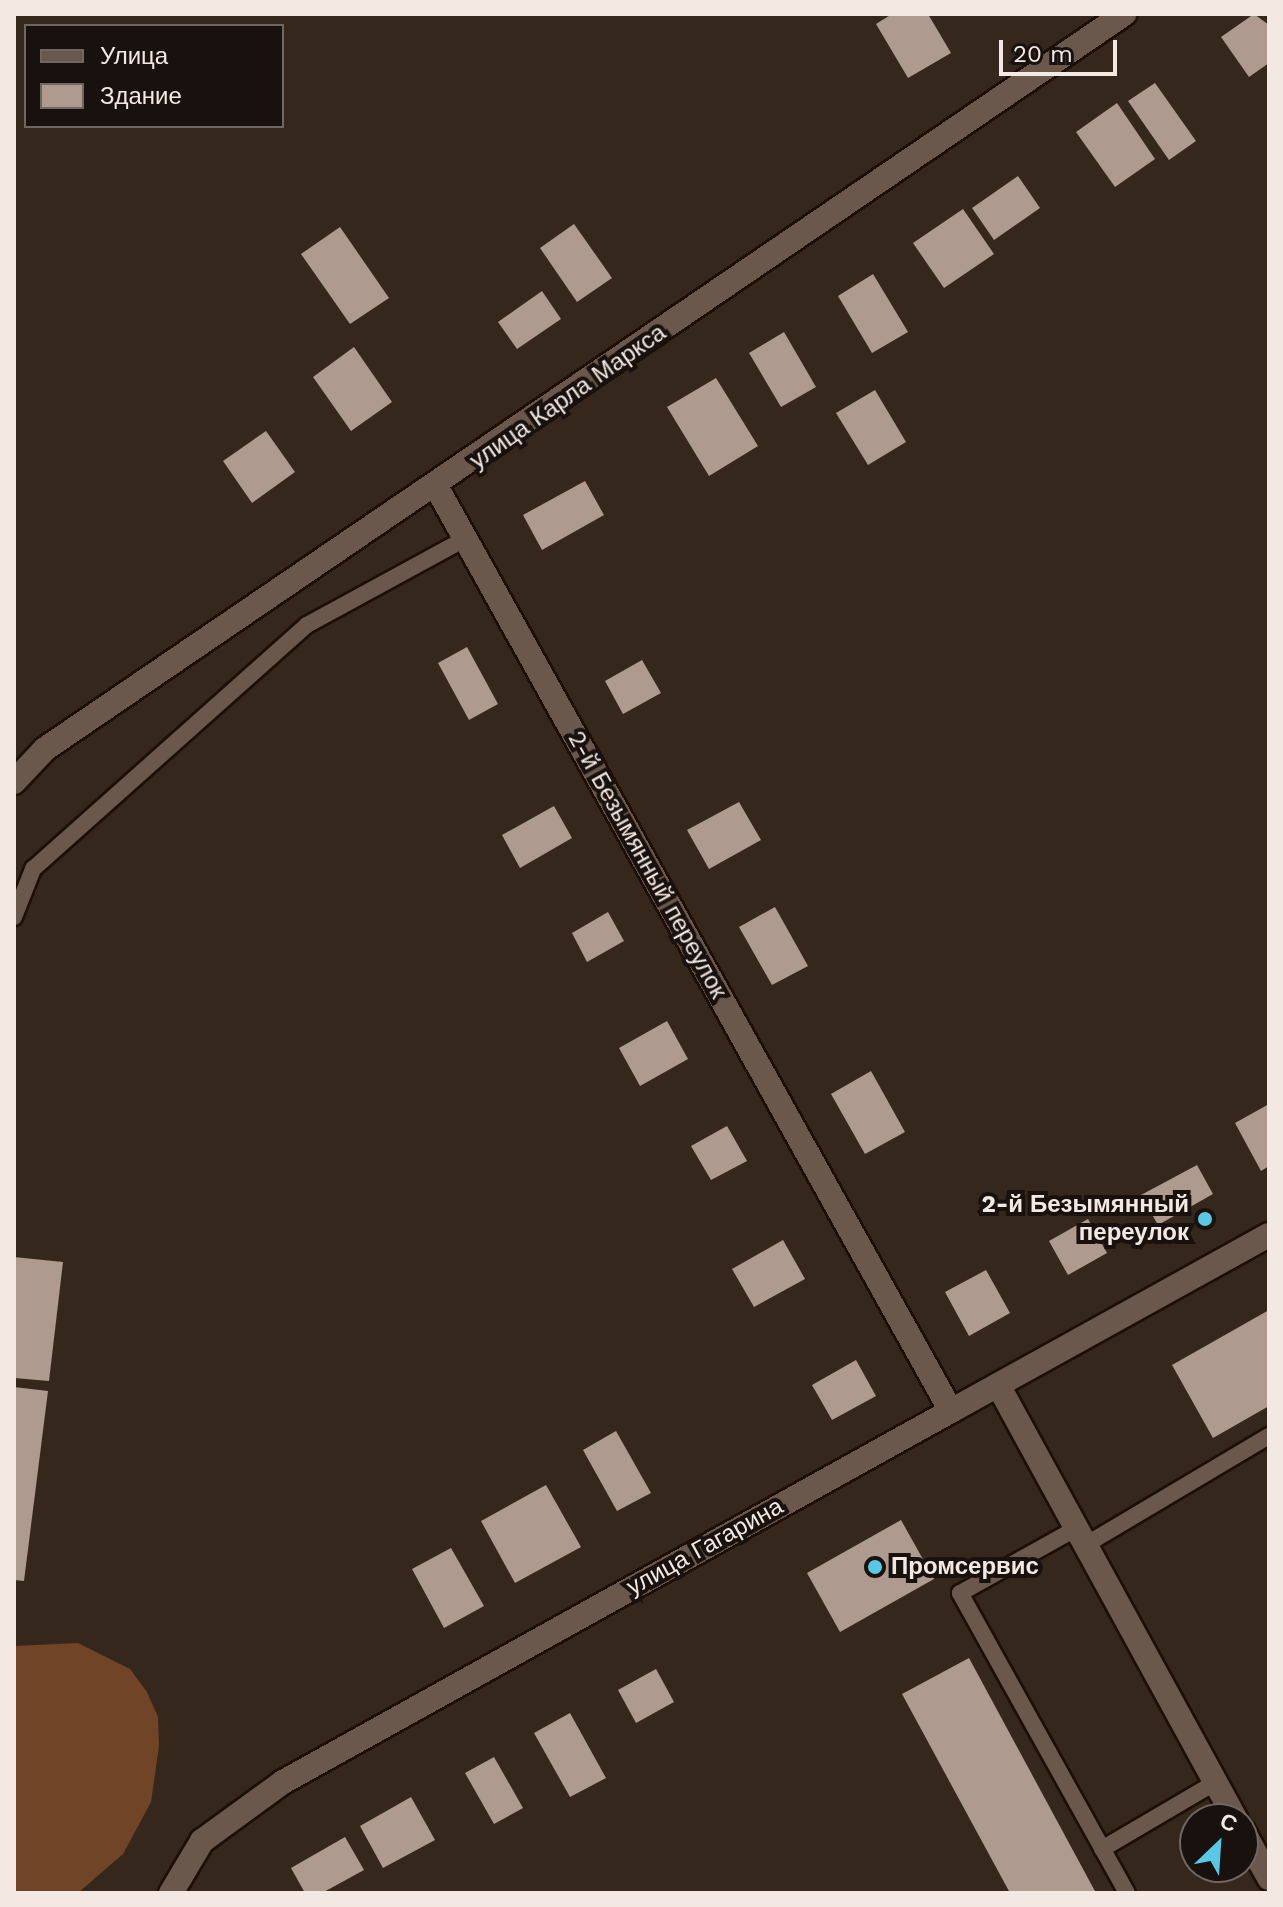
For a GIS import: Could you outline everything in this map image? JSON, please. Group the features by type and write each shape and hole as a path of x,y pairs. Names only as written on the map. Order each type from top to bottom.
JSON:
{"main road":[{"name":"улица Карла Маркса","path":"14,782 45,749 437,488 1124,14"},
{"name":"2-й Безымянный переулок","path":"437,488 951,1411"},
{"name":"улица Гагарина","path":"170,1893 202,1841 283,1782 1269,1235"},
{"path":"998,1385 1227,1803"},
{"path":"1259,1860 1269,1878"}],"lane":[{"path":"14,917 33,869 307,625 465,539"},
{"path":"1127,1893 960,1593 1082,1536 1269,1436"},
{"path":"1102,1849 1216,1782"}],"shaded area":[{"path":"78,1643 130,1669 147,1692 158,1717 159,1746 151,1802 123,1854 78,1893 14,1893 14,1646"}],"building":[{"path":"892,14 928,14 951,53 908,78 876,24"},
{"path":"1254,14 1269,25 1269,63 1249,77 1221,37"},
{"path":"1155,83 1196,141 1169,160 1128,101"},
{"path":"1117,103 1155,159 1115,187 1076,132"},
{"path":"1018,176 1040,208 994,240 972,208"},
{"path":"963,209 994,254 944,288 913,243"},
{"path":"574,224 612,278 577,302 540,248"},
{"path":"340,227 389,298 350,324 301,254"},
{"path":"873,274 908,332 872,353 838,296"},
{"path":"542,291 561,319 517,349 498,322"},
{"path":"784,332 816,387 781,407 749,353"},
{"path":"354,347 392,402 351,431 313,377"},
{"path":"716,378 758,446 709,476 667,407"},
{"path":"875,390 906,442 868,465 836,413"},
{"path":"266,431 295,472 252,503 223,461"},
{"path":"585,481 604,515 542,550 523,515"},
{"path":"467,647 498,704 469,720 438,663"},
{"path":"642,660 661,693 623,714 605,681"},
{"path":"739,802 761,840 709,869 687,830"},
{"path":"554,806 572,838 520,868 502,835"},
{"path":"775,907 808,966 772,985 739,927"},
{"path":"608,912 624,941 587,962 572,933"},
{"path":"667,1021 688,1059 640,1086 619,1048"},
{"path":"871,1071 905,1132 865,1154 831,1094"},
{"path":"1269,1104 1269,1166 1261,1171 1235,1123"},
{"path":"727,1126 747,1161 711,1180 691,1146"},
{"path":"1197,1165 1213,1194 1158,1225 1141,1195"},
{"path":"1088,1219 1107,1253 1068,1275 1049,1241"},
{"path":"783,1240 805,1279 754,1307 732,1269"},
{"path":"14,1257 63,1262 49,1381 14,1378"},
{"path":"986,1270 1010,1313 969,1336 945,1292"},
{"path":"1269,1310 1269,1406 1213,1438 1172,1365"},
{"path":"856,1360 876,1396 832,1420 812,1385"},
{"path":"14,1387 48,1391 24,1581 14,1580"},
{"path":"616,1431 651,1493 617,1511 583,1450"},
{"path":"546,1485 581,1547 515,1583 481,1521"},
{"path":"901,1520 934,1579 840,1632 807,1573"},
{"path":"451,1548 484,1606 444,1628 412,1569"},
{"path":"969,1658 1096,1893 1010,1893 902,1694"},
{"path":"656,1669 674,1702 636,1723 618,1690"},
{"path":"570,1713 606,1778 570,1797 534,1733"},
{"path":"494,1757 523,1808 494,1824 465,1773"},
{"path":"411,1797 435,1840 383,1868 360,1826"},
{"path":"345,1837 364,1870 322,1893 305,1893 291,1868"}],"place":[{"name":"2-й Безымянный переулок","path":"1205,1219"},
{"name":"Промсервис","path":"875,1567"}]}
